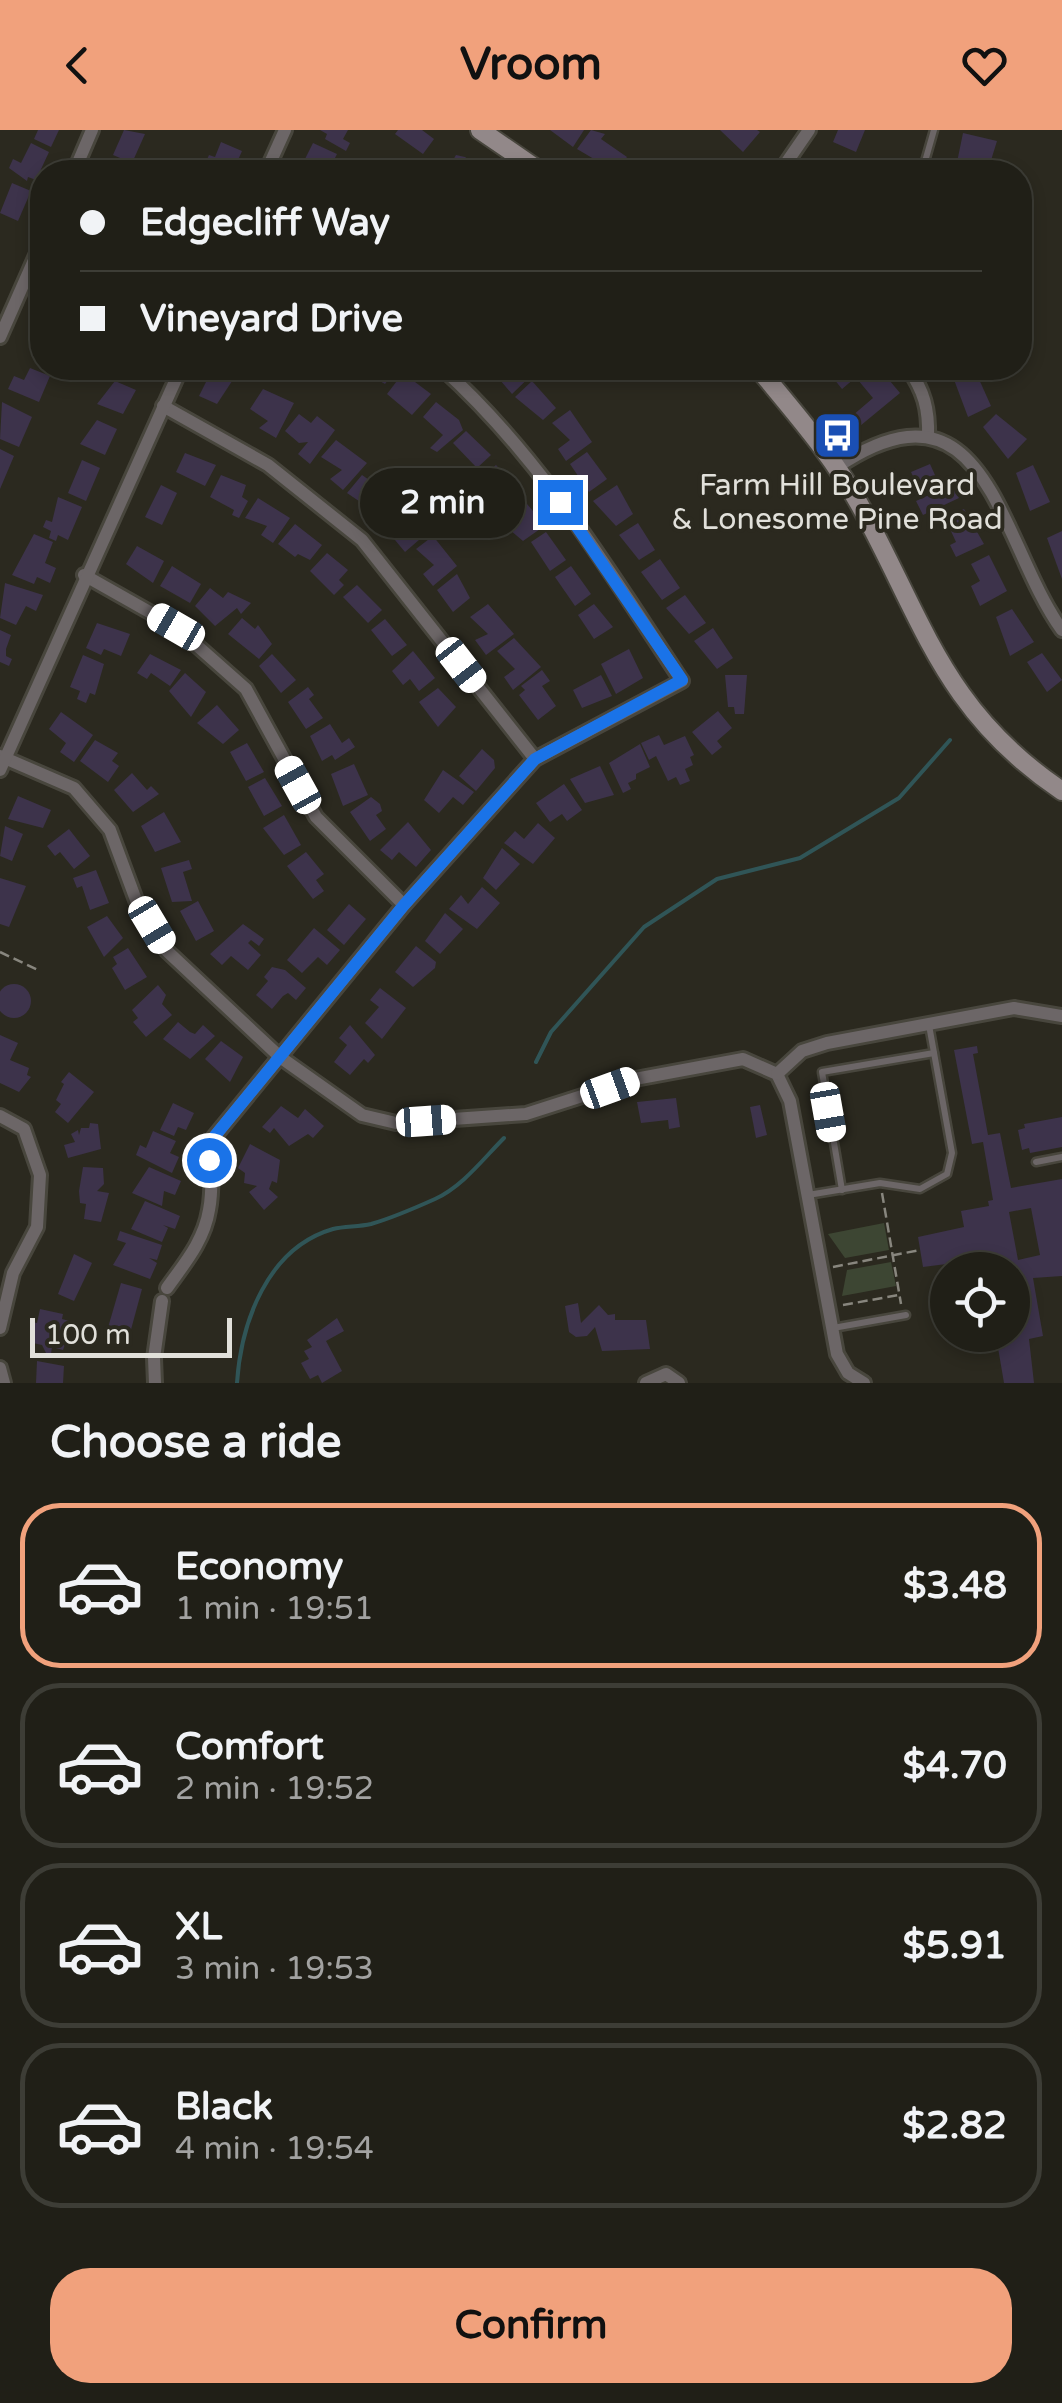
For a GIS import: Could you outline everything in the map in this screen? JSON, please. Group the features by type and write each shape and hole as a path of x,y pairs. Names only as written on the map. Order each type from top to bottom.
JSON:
{"main road":[{"path":"480,130 524,160"},
{"path":"768,380 837,467 958,694 1000,744 1062,791"}],"street":[{"path":"79,160 92,130"},
{"path":"271,160 285,130"},
{"path":"788,160 809,130"},
{"path":"0,337 30,269"},
{"path":"175,380 2,762 74,788 110,830 136,900 167,951 280,1057 362,1115 396,1123 526,1114 635,1079 733,1060 752,1060 777,1074 790,1100 842,1365 864,1383"},
{"path":"156,1383 154,1358 164,1295 199,1243 210,1208 209,1160 214,1137 404,905 535,759 682,680 584,532 488,409 455,380"},
{"path":"916,380 928,413 928,437"},
{"path":"164,406 268,465 362,540 535,759"},
{"path":"837,467 900,436 928,437 960,450 984,476 1040,600 1062,630"},
{"path":"84,575 176,627 246,690 316,817 404,905"},
{"path":"777,1074 810,1048 1014,1008 1062,1016"},
{"path":"0,1116 24,1129 40,1175 37,1227 13,1272 0,1328"},
{"path":"0,1368 4,1383"},
{"path":"646,1383 666,1374 680,1383"}],"lane":[{"path":"925,160 934,130"},
{"path":"808,1196 894,1182 920,1189 947,1174 952,1152 929,1024"},
{"path":"842,1190 822,1072 934,1052"},
{"path":"1036,1162 1062,1157"},
{"path":"832,1328 905,1315"}],"path":[{"path":"0,952 40,971"},
{"path":"881,1190 905,1315"},
{"path":"821,1269 920,1250"},
{"path":"842,1305 900,1295"}],"green space":[{"path":"884,1223 889,1250 845,1258 828,1234"},
{"path":"891,1262 896,1286 842,1296 847,1270"}],"building":[{"path":"38,130 59,130 51,147 34,139"},
{"path":"124,130 145,134 133,160 113,155"},
{"path":"320,130 348,130 343,139 350,143 346,151 325,139 327,134"},
{"path":"398,130 422,130 434,139 423,154 395,134"},
{"path":"550,130 584,130 573,147"},
{"path":"591,130 605,134 601,139 627,157 596,160 577,149"},
{"path":"720,130 757,130 760,132 743,152"},
{"path":"838,130 865,130 856,152 833,142"},
{"path":"963,133 997,141 991,160 957,160"},
{"path":"221,142 242,151 238,160 207,160 209,155 215,157"},
{"path":"31,143 49,152 45,160 30,160 27,181 9,168 13,159 21,163"},
{"path":"313,143 337,154 334,160 304,160"},
{"path":"12,183 30,191 18,221 0,213"},
{"path":"30,368 30,380 48,380 39,402 8,389 14,376 24,380"},
{"path":"207,380 233,380 217,404 199,396"},
{"path":"398,380 412,380 431,394 412,415 387,394"},
{"path":"500,380 527,380 512,394"},
{"path":"835,380 853,380 842,389"},
{"path":"858,380 889,380 900,393 860,426 852,416 873,398"},
{"path":"954,380 979,380 991,406 968,417"},
{"path":"115,381 136,390 123,414 97,404"},
{"path":"532,381 556,408 543,420 515,397"},
{"path":"263,389 294,403 276,438 259,428 268,421 250,409"},
{"path":"2,402 32,417 19,447 0,439"},
{"path":"436,402 459,420 463,430 437,452 430,448 443,435 423,417"},
{"path":"570,410 592,442 566,461 558,449 570,440 552,423"},
{"path":"299,414 311,423 317,416 335,430 310,464 298,454 308,442 299,443 285,431"},
{"path":"996,414 1027,439 1008,459 983,427"},
{"path":"97,420 117,429 105,455 80,444"},
{"path":"466,431 491,455 477,468 453,443"},
{"path":"336,440 367,463 343,490 330,479 342,470 321,457"},
{"path":"0,449 14,456 0,489"},
{"path":"587,452 607,479 589,492 570,464"},
{"path":"185,453 216,465 205,486 176,472"},
{"path":"82,460 100,468 86,501 68,493"},
{"path":"930,464 939,484 952,485 959,498 923,515 916,501 929,495 925,486 919,489 911,472"},
{"path":"496,465 516,487 491,509 481,497 490,489 481,478"},
{"path":"1033,465 1050,502 1030,511 1016,473"},
{"path":"221,475 246,485 242,497 248,501 239,518 232,515 234,510 210,497"},
{"path":"362,475 385,491 391,484 401,493 381,516 347,493"},
{"path":"161,485 177,493 162,525 145,517"},
{"path":"617,485 633,514 616,526 593,501"},
{"path":"58,497 82,507 68,540 58,535 56,541 49,538 51,531 43,527 46,520 52,522"},
{"path":"521,497 539,518 534,521 540,529 523,541 510,530 517,525 505,508"},
{"path":"258,498 290,518 273,543 261,535 267,526 245,518"},
{"path":"405,499 408,504 413,501 424,517 435,513 442,520 405,552 395,540 407,530 388,514"},
{"path":"964,509 984,544 956,557 950,545 956,542 945,518"},
{"path":"638,523 655,550 639,560 619,535"},
{"path":"295,524 322,545 310,560 298,554 295,557 278,544"},
{"path":"1062,531 1062,579 1047,538"},
{"path":"546,532 566,560 550,571 531,542"},
{"path":"34,534 53,542 45,563 56,568 50,583 37,577 34,584 12,575"},
{"path":"433,536 457,566 433,586 423,574 434,565 416,549"},
{"path":"137,546 164,561 153,583 126,564"},
{"path":"327,553 348,570 339,580 344,585 334,595 310,571"},
{"path":"989,555 1007,591 980,606 971,586 980,581 971,564"},
{"path":"660,559 680,588 662,600 641,572"},
{"path":"172,566 201,584 190,603 160,586"},
{"path":"571,566 591,594 575,606 555,577"},
{"path":"457,574 470,598 453,612 437,590"},
{"path":"5,583 43,595 36,611 26,606 16,625 0,618"},
{"path":"357,585 382,610 368,623 343,597"},
{"path":"210,588 223,598 228,592 251,603 241,614 237,608 215,626 195,606"},
{"path":"685,595 706,623 689,634 666,608"},
{"path":"488,604 514,634 486,655 475,640 488,634 470,617"},
{"path":"594,604 613,627 594,639 578,615"},
{"path":"1012,609 1034,642 1010,656 996,617"},
{"path":"242,618 255,629 258,625 272,644 259,659 228,634"},
{"path":"385,619 407,645 392,656 371,630"},
{"path":"97,623 130,634 121,656 104,649 101,655 86,648"},
{"path":"713,628 733,658 717,669 694,641"},
{"path":"0,630 11,635 6,649 6,656 12,659 9,666 0,662"},
{"path":"514,638 541,667 513,690 504,677 515,669 497,651"},
{"path":"629,649 643,678 616,694 601,664"},
{"path":"413,651 435,678 419,691 410,679 403,685 392,671"},
{"path":"1042,653 1062,680 1047,692 1027,662"},
{"path":"150,654 181,670 170,686 151,673 147,679 137,673"},
{"path":"272,654 296,680 281,693 259,666"},
{"path":"83,655 104,664 95,695 90,693 86,703 77,699 80,691 70,687"},
{"path":"542,670 550,681 542,686 556,706 538,720 519,695 525,690 521,686"},
{"path":"185,673 206,692 191,717 169,691"},
{"path":"601,675 612,696 582,708 573,690"},
{"path":"725,675 747,675 744,714 735,714 734,707 728,707"},
{"path":"308,687 314,695 309,699 323,718 306,729 288,702"},
{"path":"438,688 456,707 438,727 419,702"},
{"path":"217,705 239,730 223,744 197,723"},
{"path":"718,711 732,728 717,741 722,747 712,755 692,732"},
{"path":"61,712 93,735 74,762 60,752 66,743 49,729"},
{"path":"330,724 342,743 349,738 355,747 335,760 332,755 322,761 310,736"},
{"path":"659,735 664,745 685,736 694,755 690,757 693,765 685,769 690,781 680,785 676,777 668,781 656,756 649,760 641,743"},
{"path":"95,740 118,753 112,761 119,766 108,782 80,761"},
{"path":"247,743 264,772 246,781 230,752"},
{"path":"640,744 650,767 636,774 636,779 628,783 631,789 623,793 609,763"},
{"path":"482,749 494,760 495,768 476,791 459,776"},
{"path":"354,764 368,795 343,806 331,774"},
{"path":"600,766 614,795 585,803 570,779"},
{"path":"443,770 474,792 463,805 453,797 439,813 424,800"},
{"path":"132,773 147,790 151,786 159,794 133,812 114,790"},
{"path":"265,778 282,806 264,816 248,787"},
{"path":"564,784 582,810 567,821 562,814 550,822 536,803"},
{"path":"18,796 51,810 43,828 8,819"},
{"path":"371,797 380,804 382,811 376,815 386,829 370,841 350,812"},
{"path":"164,812 181,842 155,852 141,826"},
{"path":"284,815 301,845 284,855 263,828"},
{"path":"408,822 431,850 416,867 399,852 392,860 380,850"},
{"path":"538,823 555,838 533,864 504,843 515,831 524,839"},
{"path":"5,826 23,834 12,861 0,856"},
{"path":"69,829 90,856 74,869 60,852 55,856 47,846"},
{"path":"502,848 520,864 496,890 483,878"},
{"path":"306,852 324,874 316,880 324,891 313,899 287,866"},
{"path":"189,860 192,869 183,872 192,901 172,902 161,868"},
{"path":"96,870 109,903 90,910 82,886 77,888 73,878"},
{"path":"0,878 26,886 9,927 0,924"},
{"path":"482,887 500,903 477,929 449,909 461,895 468,904"},
{"path":"198,901 214,931 196,941 180,911"},
{"path":"349,904 366,919 344,945 327,930"},
{"path":"445,913 463,929 440,954 425,941"},
{"path":"107,916 123,938 104,957 87,927"},
{"path":"243,924 264,939 259,946 251,940 248,943 261,955 248,970 231,956 222,965 210,954"},
{"path":"314,928 340,950 327,965 318,957 302,973 287,960"},
{"path":"416,946 436,962 435,968 413,987 395,972"},
{"path":"128,948 147,977 125,990 112,968 117,964 113,957"},
{"path":"272,967 285,970 306,988 296,1000 288,993 283,996 272,1009 256,995 268,981 264,977"},
{"path":"7,985 21,985 30,994 30,1008 21,1017 7,1017 -1,1009 -1,993"},
{"path":"158,985 166,995 162,1004 172,1015 146,1037 133,1022 138,1018 132,1010"},
{"path":"380,988 406,1008 382,1039 365,1023 379,1007 370,1000"},
{"path":"178,1022 195,1034 203,1025 215,1036 190,1059 163,1039"},
{"path":"350,1025 375,1055 368,1063 364,1059 350,1075 334,1062 347,1045 339,1038"},
{"path":"0,1035 18,1043 10,1060 29,1068 27,1075 31,1077 19,1092 0,1083"},
{"path":"221,1041 243,1057 230,1082 205,1059"},
{"path":"977,1046 978,1053 973,1054 988,1135 1000,1133 1011,1188 1062,1179 1062,1276 1033,1278 1043,1336 1030,1339 1030,1257 1040,1255 1031,1208 1009,1212 1016,1252 930,1252 930,1266 923,1267 918,1237 964,1227 961,1211 989,1206 988,1201 993,1200 983,1142 972,1144 954,1050"},
{"path":"69,1072 94,1092 68,1123 55,1112 61,1104 56,1100 64,1084 61,1082"},
{"path":"676,1098 680,1127 669,1129 668,1120 641,1123 637,1102"},
{"path":"173,1103 194,1113 186,1130 178,1127 174,1136 160,1130"},
{"path":"760,1105 767,1135 756,1138 750,1107"},
{"path":"281,1106 298,1118 305,1109 324,1126 313,1138 308,1134 289,1146 274,1128 270,1133 262,1127"},
{"path":"1062,1117 1062,1147 1030,1153 1029,1148 1022,1150 1018,1130 1025,1128 1024,1124"},
{"path":"90,1123 98,1124 101,1149 68,1158 64,1145 75,1142 71,1134 78,1130 79,1135 81,1128 89,1128"},
{"path":"153,1131 176,1141 170,1153 179,1157 172,1173 136,1155 140,1145 146,1148"},
{"path":"250,1144 280,1160 277,1183 272,1181 269,1189 278,1197 264,1210 249,1192 257,1186 244,1183 245,1173 238,1168"},
{"path":"83,1167 103,1168 104,1184 97,1191 109,1193 101,1222 84,1219 86,1204 80,1203 79,1191"},
{"path":"149,1167 181,1181 175,1195 164,1191 162,1206 132,1193"},
{"path":"145,1201 180,1216 175,1229 163,1225 168,1228 162,1242 131,1229"},
{"path":"120,1231 162,1245 157,1260 149,1258 157,1263 150,1279 113,1265 126,1243 117,1240"},
{"path":"74,1254 92,1263 74,1301 58,1294"},
{"path":"121,1283 142,1289 129,1337 107,1331"},
{"path":"578,1303 581,1323 599,1305 608,1315 615,1314 615,1320 646,1320 650,1349 602,1351 595,1327 587,1336 576,1337 569,1332 565,1306"},
{"path":"40,1309 63,1314 62,1319 73,1322 63,1350 52,1347 51,1354 46,1353 42,1345 33,1343 32,1322 37,1323"},
{"path":"337,1318 344,1331 326,1341 342,1371 322,1383 318,1375 310,1379 301,1363 309,1359 304,1351 312,1347 307,1340"},
{"path":"1030,1348 1034,1383 1004,1383 999,1352 1030,1352"},
{"path":"37,1361 64,1366 63,1383 36,1383"}],"waterway":[{"path":"536,1062 551,1032 644,927 717,879 800,858 899,798 950,740"},
{"path":"237,1383 244,1336 252,1313 275,1270 291,1253 333,1229 371,1224 445,1194 504,1138"}],"place":[{"name":"Farm Hill Boulevard & Lonesome Pine Road","path":"837,436"}],"route":[{"path":"209,1160 214,1137 404,905 535,759 682,680 560,502"}]}
